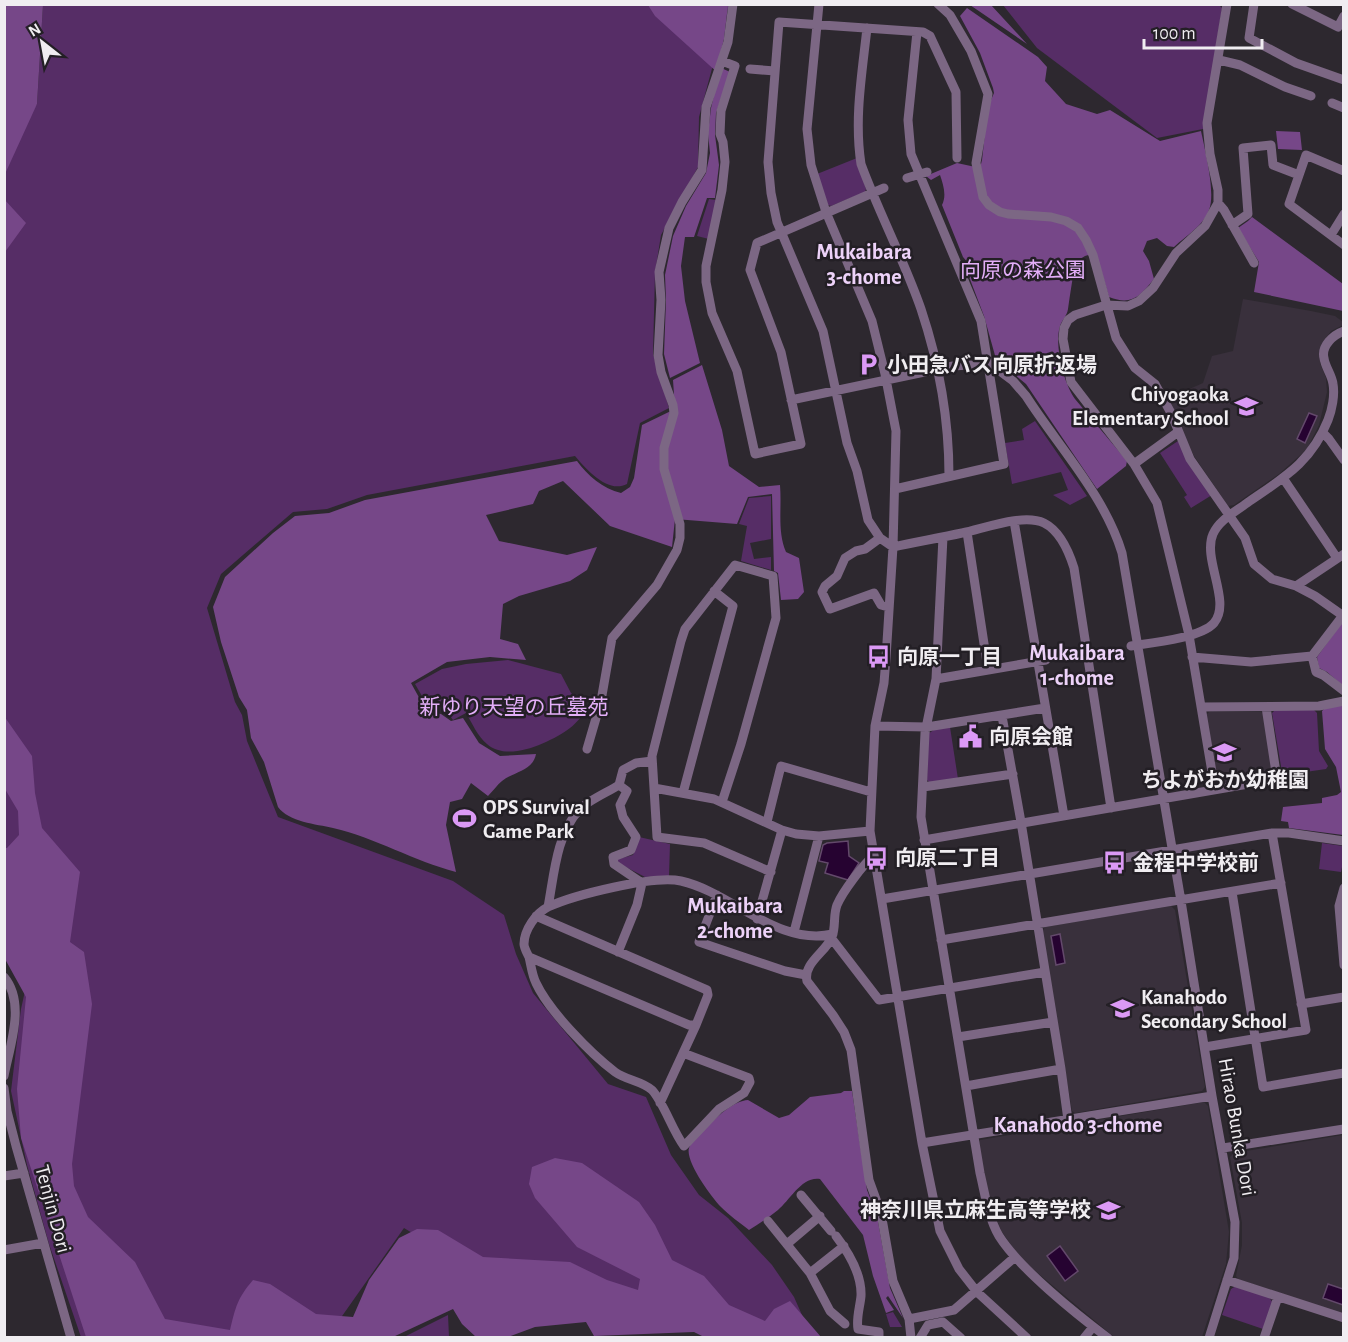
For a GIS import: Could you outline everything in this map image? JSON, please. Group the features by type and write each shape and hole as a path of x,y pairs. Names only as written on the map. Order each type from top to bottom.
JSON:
{"street":[{"path":"588,749 602,701 612,638 657,585 677,550 680,538 680,524 664,468 664,448 674,413 658,355 661,300 659,272 669,228 702,170 706,107 728,42 733,4"},
{"path":"819,4 807,129 811,165 826,212 872,321 887,381 896,431 893,547 884,682 875,726 870,831 922,1143 940,1231 959,1269 977,1292 1027,1338"},
{"path":"938,4 950,15 971,51 988,94 976,163 983,197 989,205 1008,214 1051,217 1066,221 1078,228 1093,255 1116,338 1136,368 1155,384 1171,413 1190,459 1231,515 1245,538 1254,564 1272,579 1296,586 1343,615 1311,656 1251,662 1192,657"},
{"path":"1215,790 1188,635 1156,503 1134,464 1071,382 1065,351 1064,328 1068,320 1075,315 1106,305 1128,306 1139,301 1153,288 1176,253 1205,226 1218,203 1207,123 1227,4"},
{"path":"1254,4 1249,38 1296,63 1344,80"},
{"path":"1294,5 1338,27 1344,16"},
{"path":"976,163 955,159 956,92 930,36 917,32 779,22 768,162 771,193 777,222 823,331 847,443 857,471 868,520 880,538 893,547 1014,521 1035,520 1054,531 1069,553 1074,568 1112,808"},
{"path":"867,28 858,140 861,164 920,307 929,337 946,414 949,476"},
{"path":"895,489 1004,464 981,321 922,173 911,154 908,120 917,32"},
{"path":"1219,60 1240,65 1285,87 1311,96"},
{"path":"722,61 735,66 721,111 720,134 725,162 722,190 706,266 706,282 712,313 737,371 755,454 801,444 781,352 750,270 757,243 884,188"},
{"path":"750,69 775,71"},
{"path":"1332,103 1344,108"},
{"path":"1232,225 1248,214 1243,148 1270,145 1272,165 1299,175"},
{"path":"1344,171 1306,155 1289,204 1344,245"},
{"path":"907,178 922,173"},
{"path":"1218,203 1254,263"},
{"path":"1331,235 1344,213"},
{"path":"1134,646 1204,631 1214,624 1218,616 1218,590 1210,543 1218,526 1283,478 1311,453 1323,433 1334,389 1331,373 1323,358 1331,338 1344,331"},
{"path":"792,400 953,366 969,365 989,369"},
{"name":"Hirao Bunka Dori","path":"989,369 1006,376 1026,396 1095,496 1116,531 1122,553 1134,646 1173,850 1212,1096 1235,1221 1234,1258 1209,1338"},
{"path":"1134,464 1178,432"},
{"path":"1323,433 1344,460"},
{"path":"1283,478 1340,556 1296,586"},
{"path":"1014,521 1042,661 1045,708 1064,816"},
{"path":"967,532 988,669"},
{"path":"943,537 936,679 927,727 921,817 973,1135 992,1218 998,1234 1015,1257 1108,1338"},
{"path":"880,538 865,549 856,551 845,558 837,576 825,586 822,592 830,609 874,593 881,604 888,607"},
{"path":"722,802 741,744 776,618 773,576 735,565 685,629 652,761 657,837 704,843 771,872"},
{"path":"683,793 733,606 714,591"},
{"path":"1334,609 1344,604"},
{"path":"1311,656 1316,672 1344,691"},
{"path":"936,679 1042,661"},
{"path":"1201,707 1319,706 1344,701"},
{"path":"924,840 1277,779 1266,706"},
{"path":"875,726 927,727 1045,708"},
{"path":"1002,716 1068,1120"},
{"path":"548,907 565,831 579,808 619,785 623,770 636,763 652,761"},
{"path":"767,822 782,766 872,792"},
{"path":"923,787 1013,774"},
{"path":"619,785 627,791 620,805 623,817 636,837 631,850 613,857 614,864 642,882"},
{"path":"654,788 722,802 782,830 819,836 870,831"},
{"path":"758,919 782,830"},
{"path":"1205,1047 1306,1030 1272,833"},
{"path":"882,899 1272,833 1289,833 1344,841"},
{"path":"794,932 819,836"},
{"path":"874,855 865,864 837,906 832,936 806,975 807,981 844,1032 851,1050 872,1192 881,1213 893,1281 909,1319 911,1338"},
{"path":"683,1053 749,1078 750,1082 744,1094 719,1109 684,1146 654,1093 646,1086 617,1073 581,1041 542,995 534,980 524,945 527,932 536,916 548,907 573,897 662,879 680,881 717,896 758,919 794,932 815,937 832,936"},
{"path":"618,952 642,882"},
{"path":"941,940 1281,883"},
{"path":"1344,888 1339,906 1344,965"},
{"path":"1232,892 1263,1087 1344,1073"},
{"path":"717,896 699,942 806,975"},
{"path":"536,916 707,990 708,995 696,1025 660,1104"},
{"path":"832,936 879,1000 1045,972"},
{"path":"529,957 689,1025 696,1025"},
{"path":"4,977 13,990 16,1010 4,1076"},
{"path":"1301,1004 1344,997"},
{"path":"958,1037 1053,1022"},
{"path":"966,1086 1061,1070"},
{"name":"Tenjin Dori","path":"4,1088 7,1111 71,1338"},
{"path":"922,1143 1212,1096"},
{"path":"1222,1148 1344,1129"},
{"path":"4,1176 24,1173"},
{"path":"801,1195 844,1246 855,1265 861,1294 858,1329 879,1332 879,1338"},
{"path":"788,1244 819,1216"},
{"path":"768,1221 810,1273 830,1311 845,1324"},
{"path":"4,1250 43,1243"},
{"path":"810,1273 844,1246"},
{"path":"909,1319 954,1310 1015,1257"},
{"path":"1227,1280 1344,1318"},
{"path":"1264,1338 1278,1297"},
{"path":"920,1338 928,1325 943,1322 961,1338"},
{"path":"1084,1338 1093,1327"}],"shaded area":[{"name":"Chiyogaoka Elementary School","path":"1243,299 1335,316 1343,322 1343,325 1331,331 1322,344 1320,363 1326,378 1327,392 1319,425 1307,449 1279,474 1234,505 1228,506 1194,456 1167,399 1203,383 1212,356 1233,351"},
{"path":"1309,413 1317,416 1305,443 1297,439"},
{"path":"1209,712 1263,713 1273,773 1270,777 1222,785 1218,782 1206,715"},
{"path":"848,841 849,856 859,863 848,880 825,873 828,863 819,861 823,845"},
{"name":"Kanahodo Secondary School","path":"1171,906 1175,910 1205,1087 1202,1091 1075,1113 1072,1111 1042,932 1045,927"},
{"path":"1060,934 1065,963 1056,965 1051,936"},
{"name":"神奈川県立麻生高等学校","path":"1204,1102 1208,1106 1229,1232 1226,1264 1202,1337 1114,1337 1021,1259 1002,1232 986,1196 978,1143 980,1140"},
{"path":"1343,1135 1343,1314 1238,1279 1236,1276 1242,1245 1242,1223 1230,1157 1234,1153"},
{"path":"1060,1246 1078,1271 1065,1281 1047,1256"},
{"path":"1328,1284 1343,1289 1343,1305 1323,1298"}],"green space":[{"path":"5,4 43,5 37,104 5,174"},
{"path":"43,5 729,5 699,117 698,167 661,235 655,273 653,354 669,408 640,423 627,484 613,486 605,483 592,474 575,456 367,495 327,509 293,512 221,574 207,608 235,702 242,715 247,741 278,817 453,881 504,915 516,954 533,993 608,1084 646,1097 671,1155 699,1195 728,1218 772,1265 794,1297 810,1333 554,1319 404,1228 340,1319 251,1337 81,1337 49,1244 27,1165 11,1091 21,1009 41,919 4,884 4,155 37,104"},
{"path":"648,5 728,5 724,39 717,66 730,72 716,113 715,135 719,165 715,198 707,198 694,237 685,237 681,266 685,301 700,363 670,378 664,354 665,275 673,236 686,206 706,173 710,153 708,133 711,108 719,74 655,16"},
{"path":"970,5 991,5 1027,44"},
{"path":"1003,5 1219,5 1222,8 1203,129 1157,138 1037,48"},
{"name":"向原の森公園","path":"967,8 1038,57 1047,67 1045,81 1066,104 1097,114 1110,110 1160,141 1201,131 1211,183 1209,210 1199,225 1174,247 1167,246 1157,238 1147,241 1143,251 1149,261 1154,279 1140,295 1130,300 1117,300 1109,297 1095,253 1075,262 1067,311 1058,334 1061,364 1067,384 1075,399 1127,461 1126,466 1097,489 1026,384 996,359 984,316 968,274 969,264 963,257 942,205 944,193 940,175 931,180 926,176 957,163 980,168 982,160 988,107 994,93 980,53 960,16"},
{"path":"1276,131 1300,132 1302,150 1278,149"},
{"path":"857,158 865,192 831,206 828,205 817,174"},
{"path":"4,199 26,223 5,252 4,252"},
{"path":"709,199 716,200 709,239 697,236"},
{"path":"1252,217 1343,284 1343,311 1254,292 1259,262 1238,228"},
{"path":"702,365 722,430 729,466 759,487 780,485 783,544 786,552 799,558 804,592 798,599 781,600 778,573 774,571 772,494 748,497 737,524 675,519 672,547 610,526 563,481 539,491 533,504 486,515 499,541 567,555 597,547 587,570 570,581 519,596 503,604 500,639 518,644 526,660 490,657 447,662 411,683 427,712 441,714 451,721 463,718 479,743 500,756 536,754 527,768 506,778 488,796 471,783 462,799 450,802 446,825 456,872 349,832 303,822 283,812 278,807 264,762 251,738 247,710 239,697 221,642 213,607 225,577 295,516 329,513 365,500 577,461 596,481 621,493 630,487 634,478 642,425 675,409 673,380"},
{"path":"1035,421 1087,496 1070,505 1053,495 1068,490 1061,472 1012,484 1005,443 1024,440 1022,429"},
{"path":"1178,441 1212,495 1191,508 1184,497 1187,495 1160,453"},
{"path":"771,496 771,539 750,543 754,559 771,557 771,570 741,561 747,526 739,524 749,498"},
{"path":"1343,621 1343,686 1319,668 1317,657"},
{"name":"新ゆり天望の丘墓苑","path":"508,660 561,674 571,693 589,708 573,726 552,739 529,748 506,751 487,744 478,734 466,713 453,720 440,702 429,708 415,684 442,669"},
{"path":"1343,704 1343,835 1289,828 1288,822 1281,821 1283,807 1322,803 1322,798 1341,792 1336,767 1325,749 1322,711 1325,708"},
{"path":"1313,709 1317,713 1319,751 1328,766 1326,769 1285,775 1282,772 1272,713 1275,710"},
{"path":"4,716 32,756 35,793 42,828 80,872 70,942 84,952 92,1004 72,1164 74,1186 88,1217 135,1262 165,1319 230,1330 243,1292 253,1280 270,1284 316,1314 353,1317 369,1280 399,1238 417,1229 438,1230 483,1257 570,1262 607,1280 638,1290 640,1279 577,1247 535,1198 529,1184 532,1167 555,1158 582,1163 639,1202 655,1225 672,1260 704,1276 729,1305 765,1321 774,1309 790,1301 821,1337 706,1338 694,1332 594,1336 586,1322 535,1327 508,1337 476,1337 462,1324 453,1309 393,1337 86,1337 21,1138 17,1089 26,997 5,959 5,848 19,835 18,811 5,789"},
{"path":"950,727 958,779 930,783 927,780 928,734 935,729"},
{"path":"639,837 670,844 669,876 645,877 618,863 618,859 633,855"},
{"path":"1322,843 1343,846 1341,872 1319,869"},
{"path":"852,1091 867,1190 877,1216 890,1288 903,1318 888,1296 886,1298 894,1310 886,1313 873,1276 863,1235 820,1179 808,1181 802,1185 778,1210 749,1230 724,1210 711,1195 695,1170 689,1154 689,1148 698,1135 732,1105 748,1100 779,1118 789,1115 810,1097"},
{"path":"1236,1286 1269,1297 1273,1303 1263,1329 1222,1315 1231,1289"},
{"path":"893,1312 902,1327 890,1327 886,1314"},
{"path":"448,1315 449,1337 404,1337"}],"place":[{"name":"小田急バス向原折返場","path":"869,365"},
{"name":"Chiyogaoka Elementary School","path":"1247,406"},
{"name":"向原一丁目","path":"879,657"},
{"name":"向原会館","path":"971,737"},
{"name":"ちよがおか幼稚園","path":"1225,752"},
{"name":"OPS Survival Game Park","path":"465,819"},
{"name":"向原二丁目","path":"877,858"},
{"name":"金程中学校前","path":"1115,863"},
{"name":"Kanahodo Secondary School","path":"1123,1009"},
{"name":"神奈川県立麻生高等学校","path":"1109,1210"}],"district":[{"name":"Mukaibara 3-chome","path":"864,264"},
{"name":"Mukaibara 1-chome","path":"1077,666"},
{"name":"Mukaibara 2-chome","path":"735,918"},
{"name":"Kanahodo 3-chome","path":"1078,1125"}]}
